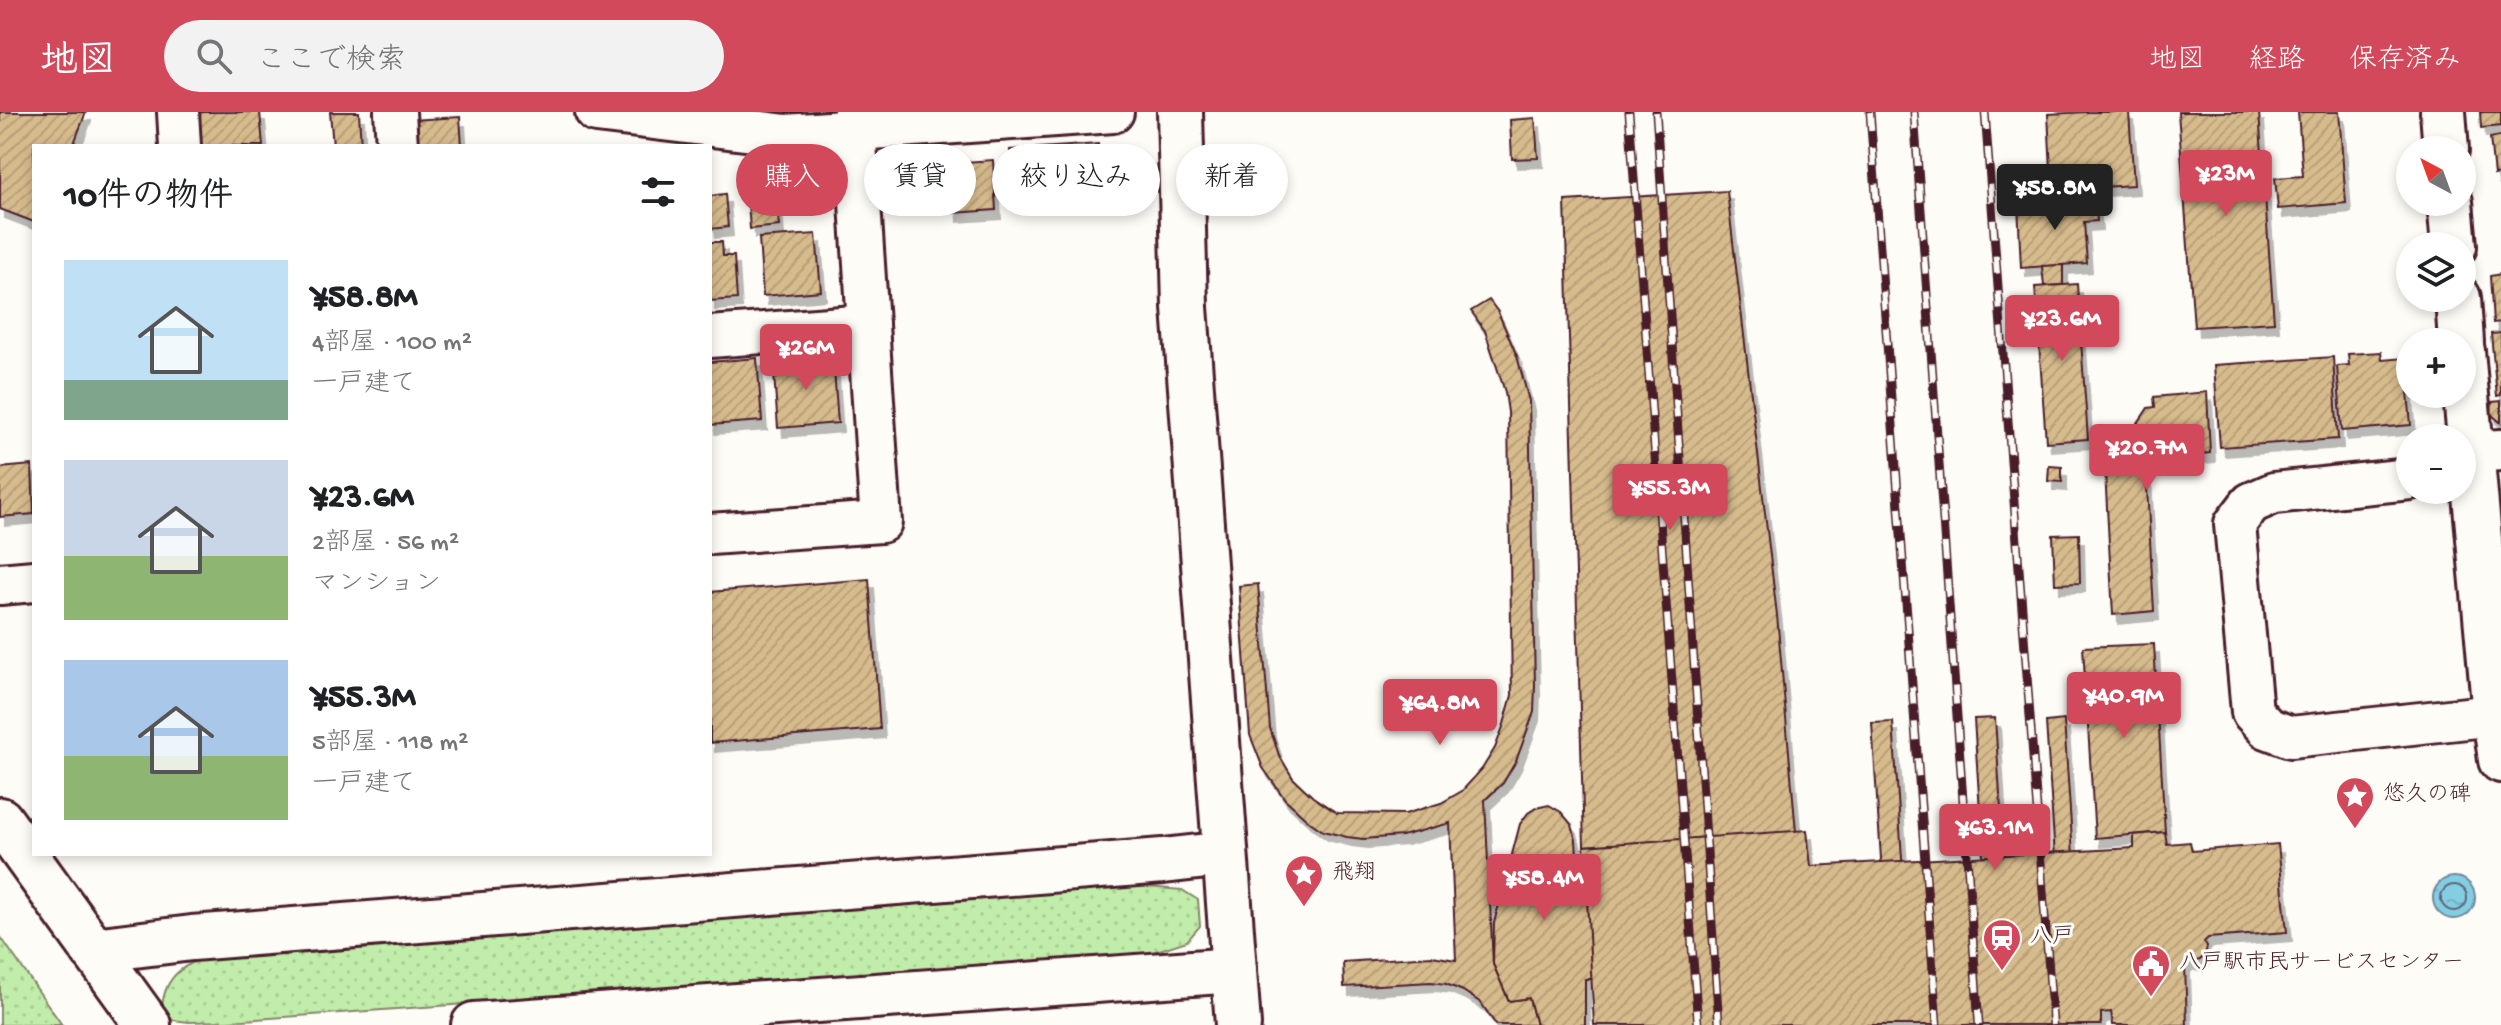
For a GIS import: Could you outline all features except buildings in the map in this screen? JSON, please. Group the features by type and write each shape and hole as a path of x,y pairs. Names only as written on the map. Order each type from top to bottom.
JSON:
{"street":[{"path":"178,112 180,144"},
{"path":"395,112 397,144"},
{"path":"599,112 786,135 854,121 1113,112"},
{"path":"1180,112 1185,307 1238,1025"},
{"path":"2443,112 2445,136"},
{"path":"712,534 881,522 854,121"},
{"path":"712,337 868,325"},
{"path":"2476,462 2495,637 2495,715 2501,760"},
{"path":"2396,480 2274,493 2251,503 2235,524 2252,712 2267,728 2291,737 2495,715"},
{"path":"0,584 32,581"},
{"path":"0,820 148,1025"},
{"path":"93,950 208,936 1225,854"},
{"path":"474,1025 1234,970"}],"green space":[{"path":"1135,886 1182,890 1198,900 1200,926 1187,941 1141,956 229,1021 173,1020 162,1007 168,986 179,971 216,953"},
{"path":"0,936 62,1025 0,1025"}],"water":[{"path":"2454,877 2469,883 2475,898 2469,913 2454,919 2439,913 2433,898 2439,883"}],"railway":[{"path":"1629,112 1698,1025"},
{"path":"1656,112 1719,1025"},
{"path":"1870,112 1937,1025"},
{"path":"1914,112 1979,1025"},
{"path":"1985,112 2053,1025"}],"place":[{"name":"悠久の碑","path":"2355,830"},
{"name":"飛翔","path":"1304,908"},
{"name":"八戸","path":"2002,972"},
{"name":"八戸駅市民サービスセンター","path":"2151,998"}]}
